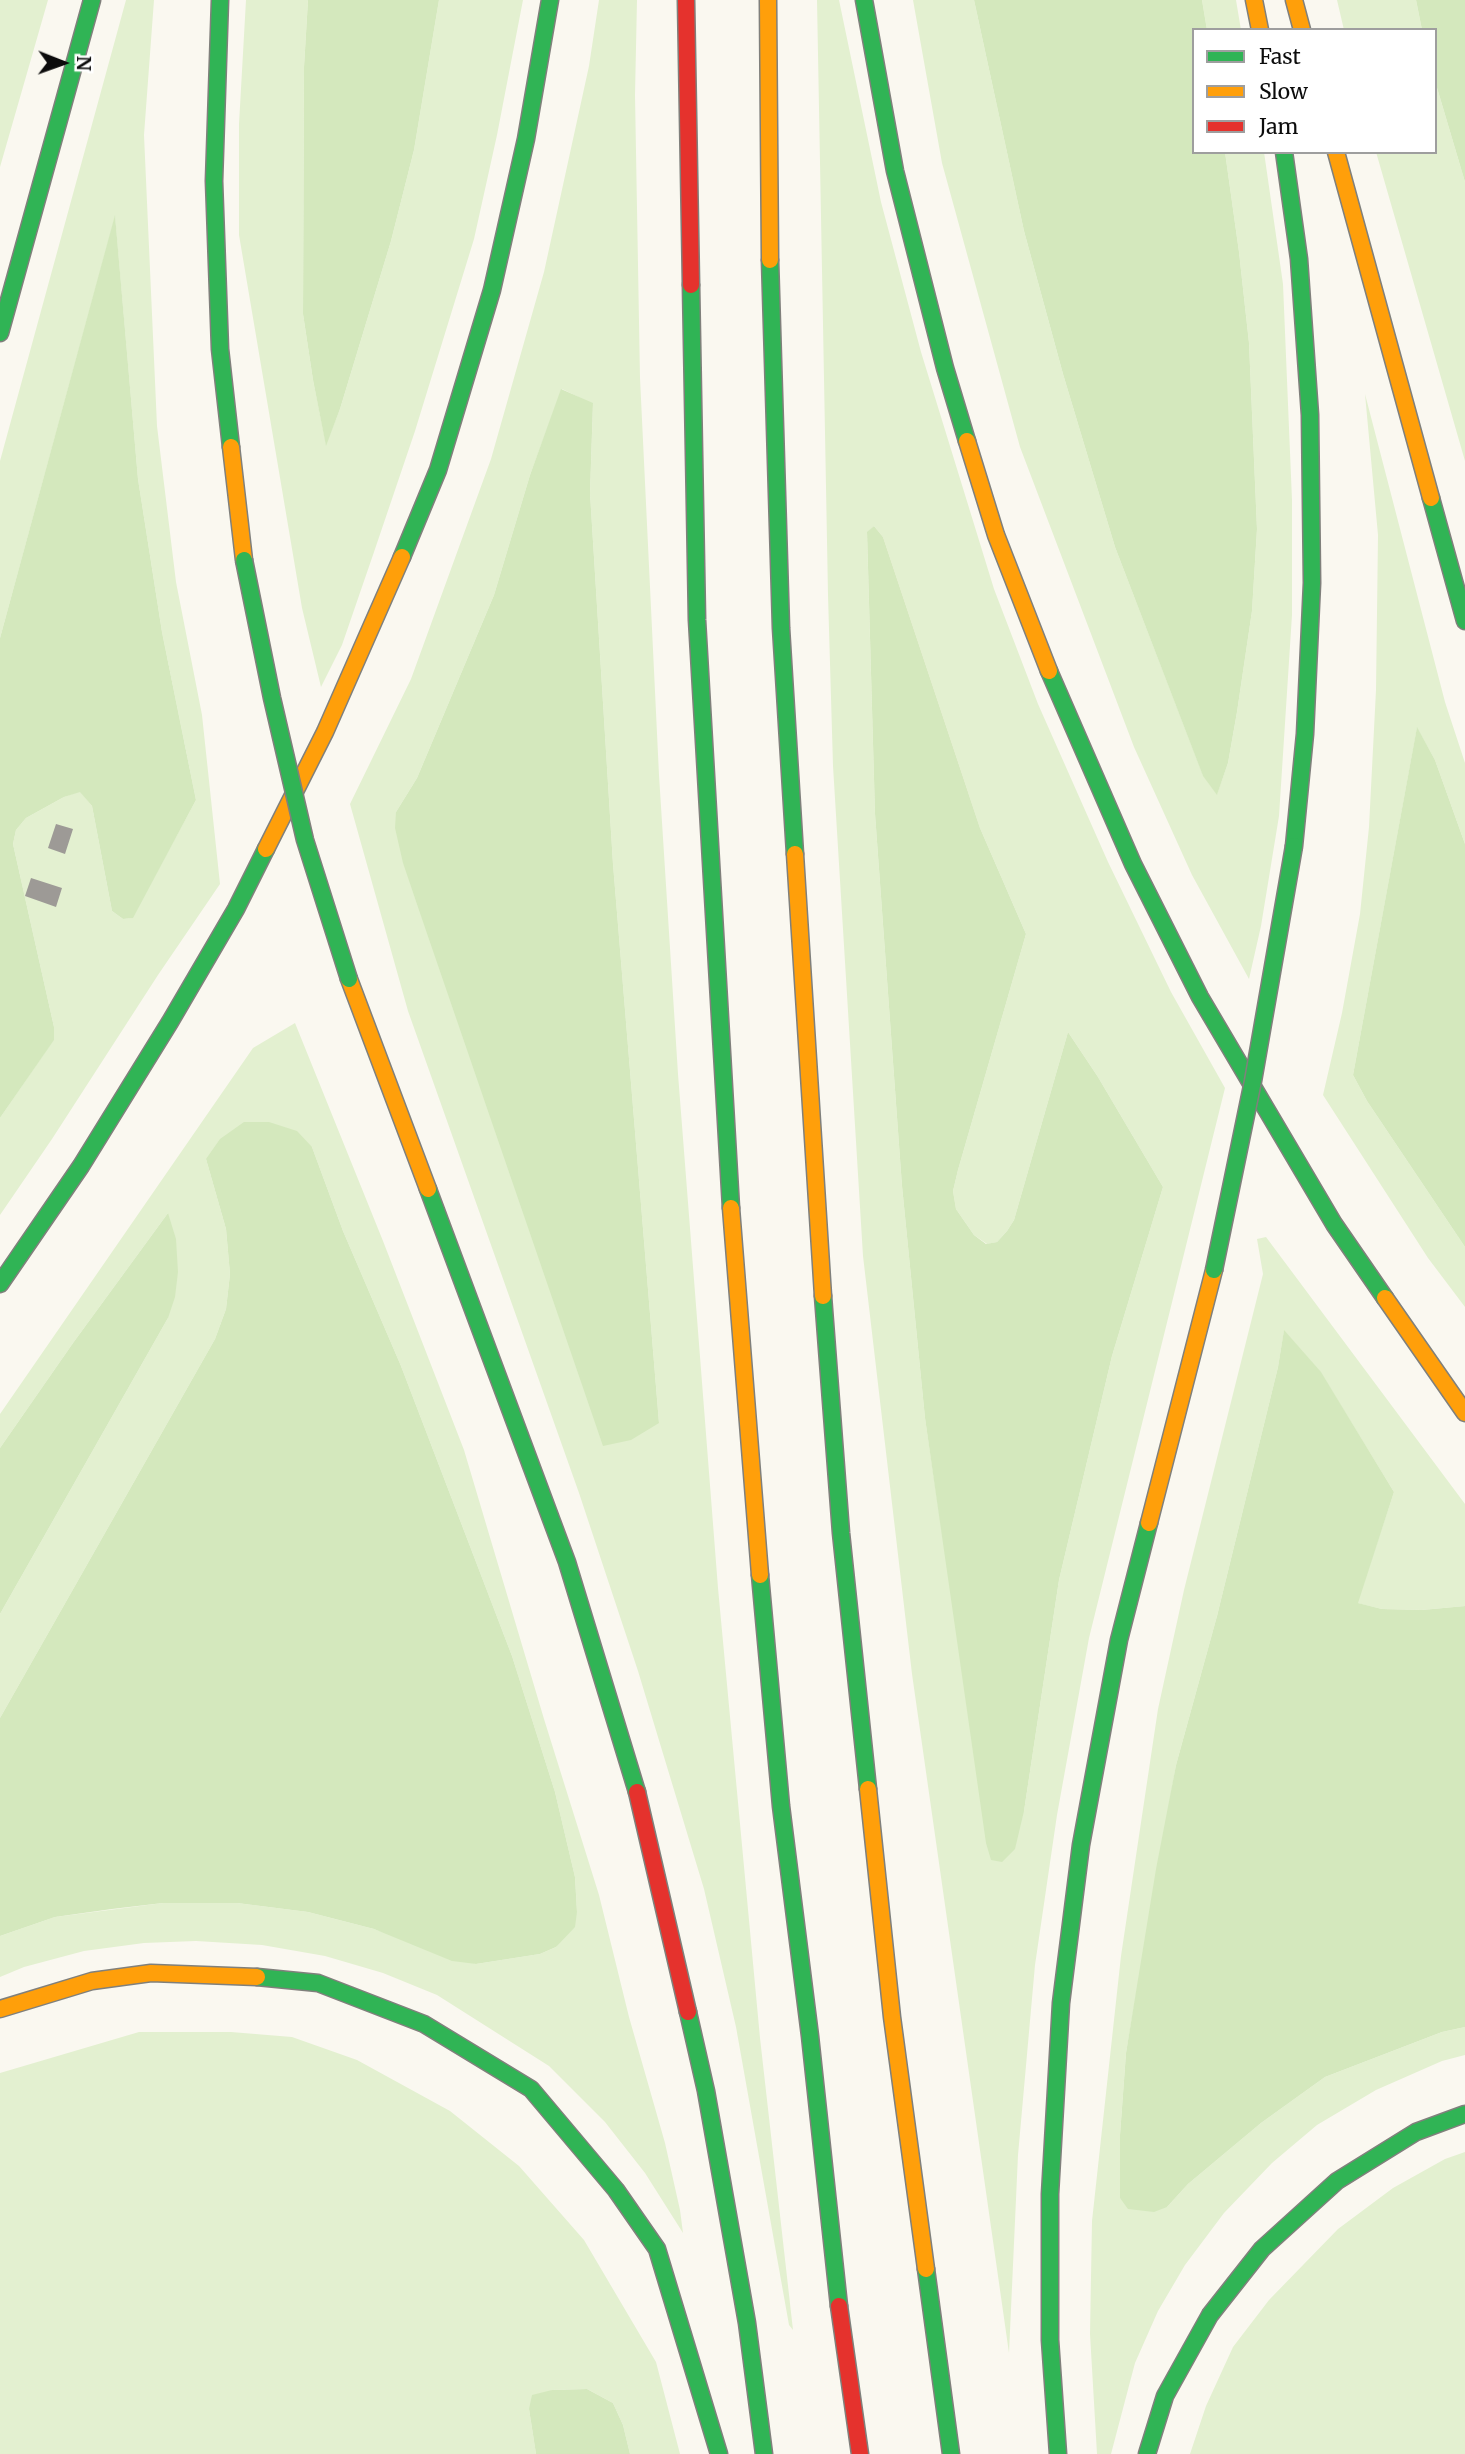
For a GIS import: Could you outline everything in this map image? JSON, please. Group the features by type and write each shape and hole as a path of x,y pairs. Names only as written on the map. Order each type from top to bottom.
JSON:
{"highway":[{"path":"0,333 92,0"},
{"path":"219,0 214,181 220,349 244,560 272,698 305,839 349,979 567,1562 635,1784 706,2091 747,2323 764,2454"},
{"path":"0,1284 81,1166 170,1023 236,909 325,732 384,602 438,470 492,289 526,139 550,0"},
{"path":"686,0 697,620 733,1238 755,1529 781,1806 810,2036 836,2281 860,2454"},
{"path":"768,0 770,257 781,628 819,1250 841,1533 887,1976 923,2261 951,2454"},
{"path":"864,0 895,172 945,368 996,535 1061,702 1133,863 1200,997 1334,1224 1465,1413"},
{"path":"1254,0 1260,28"},
{"path":"1294,0 1301,28"},
{"path":"1058,2454 1050,2340 1050,2194 1061,2003 1079,1858 1119,1640 1214,1270 1253,1081 1294,846 1305,734 1312,583 1310,415 1299,259 1284,154"},
{"path":"1337,154 1465,621"},
{"path":"0,2009 92,1981 151,1973 264,1977 318,1983 424,2024 531,2089 616,2190 657,2249 719,2454"},
{"path":"1147,2454 1165,2396 1210,2315 1262,2249 1337,2181 1416,2132 1465,2114"}],"green space":[{"path":"0,0 48,0 0,167"},
{"path":"126,0 154,0 144,135 157,426 176,582 202,715 220,884 0,1215 0,1118 54,1039 54,1027 13,844 16,830 26,818 80,791 92,806 112,911 123,919 132,918 196,800 162,632 138,479 115,217 0,638 0,461"},
{"path":"246,0 308,0 304,67 303,314 326,444 340,409 391,241 414,150 439,0 523,0 474,239 415,431 374,552 342,645 321,687 302,608 239,235 239,124"},
{"path":"308,0 439,0 414,150 391,241 340,409 326,446 303,314 304,67"},
{"path":"599,0 637,0 635,95 640,378 659,775 678,1074 718,1588 760,2038 793,2330 789,2325 736,2027 704,1889 638,1671 579,1493 408,1011 350,804 411,679 491,459 544,272 589,66","holes":["562,389 593,404 590,493 613,864 659,1423 396,812 417,778 494,595 530,475"]},
{"path":"817,0 839,0 881,202 921,352 994,589 1038,704 1108,862 1171,992 1225,1088 1089,1638 1057,1815 1035,1965 1018,2155 1009,2353 912,1674 863,1256 833,766","holes":["874,526 883,537 980,828 1026,934 958,1170 953,1191 956,1209 974,1235 987,1244 997,1242 1014,1220 1068,1032 1163,1187 1112,1356 1059,1580 1024,1811 955,1619 925,1418 902,1186 875,814 867,533"]},
{"path":"913,0 974,0 1024,231 1115,547 1203,775 1217,794 1228,763 1237,712 1252,611 1257,529 1249,343 1225,154 1264,154 1283,284 1292,500 1292,615 1279,816 1261,926 1249,979 1192,875 1134,747 1020,447 942,163"},
{"path":"974,0 1202,0 1207,28 1192,28 1192,154 1225,154 1249,343 1257,529 1252,611 1237,712 1228,763 1217,795 1203,776 1115,547 1024,231"},
{"path":"1202,0 1236,0 1241,28 1207,28"},
{"path":"1337,0 1416,0 1422,28 1344,28"},
{"path":"1416,0 1465,0 1465,182 1437,88 1437,28 1422,28"},
{"path":"1437,88 1465,182 1465,461 1377,154 1437,154"},
{"path":"115,215 138,479 162,632 196,800 133,918 123,919 112,911 92,806 80,792 64,797 26,818 16,830 13,844 54,1027 54,1040 0,1118 0,638"},
{"path":"561,389 593,403 590,493 613,864 659,1423 631,1440 603,1446 403,863 395,828 396,812 417,778 494,595 530,475"},
{"path":"1365,394 1445,702 1465,763 1465,844 1435,760 1417,728 1353,1075 1367,1101 1465,1247 1465,1307 1428,1258 1323,1095 1342,1013 1360,914 1369,827 1376,690 1378,535"},
{"path":"874,526 883,537 980,828 1026,934 958,1170 953,1191 956,1209 974,1235 986,1244 997,1242 1014,1220 1068,1032 1163,1187 1112,1356 1059,1580 1024,1811 1015,1849 1002,1862 991,1860 986,1843 925,1418 902,1186 875,814 867,532"},
{"path":"1417,727 1435,760 1465,844 1465,1247 1367,1101 1353,1075"},
{"path":"295,1023 464,1450 599,1895 629,2017 665,2143 683,2233 645,2173 605,2122 549,2066 437,1995 383,1973 325,1956 262,1945 196,1941 144,1943 84,1951 24,1967 0,1977 0,1936 55,1917 163,1903 237,1903 308,1912 374,1929 476,1964 540,1954 556,1947 577,1912 575,1877 555,1792 512,1656 401,1366 343,1231 312,1147 206,1159 226,1229 230,1274 226,1309 215,1339 0,1718 0,1614 168,1318 168,1213 0,1448 0,1414 253,1048"},
{"path":"244,1122 269,1122 297,1131 312,1147 343,1231 401,1366 512,1656 555,1792 575,1877 575,1927 556,1947 540,1954 476,1964 452,1961 374,1929 308,1912 237,1903 163,1903 112,1909 55,1917 0,1936 0,1718 215,1339 226,1309 230,1274 226,1229 206,1159 220,1139"},
{"path":"168,1213 176,1239 178,1272 175,1297 168,1318 0,1614 0,1448"},
{"path":"1266,1237 1465,1504 1465,1606 1422,1610 1382,1609 1357,1603 1394,1492 1321,1373 1284,1331 1278,1367 1217,1616 1176,1765 1126,2053 1120,2135 1120,2198 1167,2207 1188,2184 1261,2123 1325,2077 1442,2032 1465,2027 1465,2055 1442,2061 1376,2090 1317,2125 1272,2163 1224,2213 1185,2265 1158,2311 1135,2363 1111,2454 1097,2454 1090,2334 1092,2221 1121,1956 1158,1709 1184,1590 1263,1274 1257,1239"},
{"path":"1284,1330 1321,1372 1394,1492 1358,1603 1382,1609 1422,1610 1465,1606 1465,2027 1442,2032 1325,2077 1261,2123 1188,2184 1167,2207 1154,2212 1128,2209 1120,2198 1120,2135 1126,2053 1156,1869 1176,1765 1217,1616 1278,1367"},
{"path":"139,2032 231,2032 292,2037 357,2060 450,2111 519,2166 584,2240 656,2362 680,2454 630,2454 623,2425 613,2403 587,2389 552,2390 529,2409 536,2454 0,2454 0,2073"},
{"path":"1465,2152 1465,2454 1190,2454 1206,2406 1233,2347 1269,2300 1338,2229 1393,2188 1445,2159"},
{"path":"587,2389 613,2403 623,2425 630,2454 536,2454 529,2409 532,2395 552,2390"}],"building":[{"path":"56,824 73,829 65,854 48,848"},
{"path":"31,878 62,888 56,907 25,896"}],"traffic: fast":[{"path":"0,333 92,0"},
{"path":"220,0 214,181 220,349 231,447"},
{"path":"402,557 438,470 492,290 526,139 550,0"},
{"path":"864,0 895,171 945,368 967,441"},
{"path":"1284,154 1299,259 1310,415 1312,583 1305,734 1294,846"},
{"path":"770,260 781,628 795,854"},
{"path":"691,285 697,620 731,1208"},
{"path":"1431,498 1465,621"},
{"path":"244,560 305,840 349,979"},
{"path":"1049,671 1133,864 1200,997 1334,1224 1385,1298"},
{"path":"1214,1270 1253,1081 1294,846"},
{"path":"0,1284 81,1166 170,1022 236,909 266,849"},
{"path":"428,1189 567,1562 637,1792"},
{"path":"823,1296 841,1533 868,1789"},
{"path":"1058,2454 1050,2340 1050,2194 1061,2003 1081,1845 1119,1640 1149,1523"},
{"path":"760,1575 781,1806 810,2036 839,2306"},
{"path":"257,1977 318,1983 424,2024 531,2089 616,2190 657,2249 719,2454"},
{"path":"688,2012 706,2091 747,2323 764,2454"},
{"path":"1147,2454 1165,2396 1210,2315 1262,2249 1337,2181 1416,2132 1465,2114"},
{"path":"926,2269 951,2454"}],"traffic: slow":[{"path":"768,0 770,260"},
{"path":"1254,0 1260,28"},
{"path":"1294,0 1301,28"},
{"path":"1337,154 1431,498"},
{"path":"967,441 996,535 1049,671"},
{"path":"231,447 244,560"},
{"path":"266,849 325,732 402,557"},
{"path":"795,854 823,1296"},
{"path":"349,979 428,1189"},
{"path":"731,1208 760,1575"},
{"path":"1149,1523 1214,1270"},
{"path":"1385,1298 1465,1413"},
{"path":"868,1789 892,2017 926,2269"},
{"path":"0,2009 92,1981 151,1973 257,1977"}],"traffic: jam":[{"path":"686,0 691,285"},
{"path":"637,1792 688,2012"},
{"path":"839,2306 860,2454"}]}
